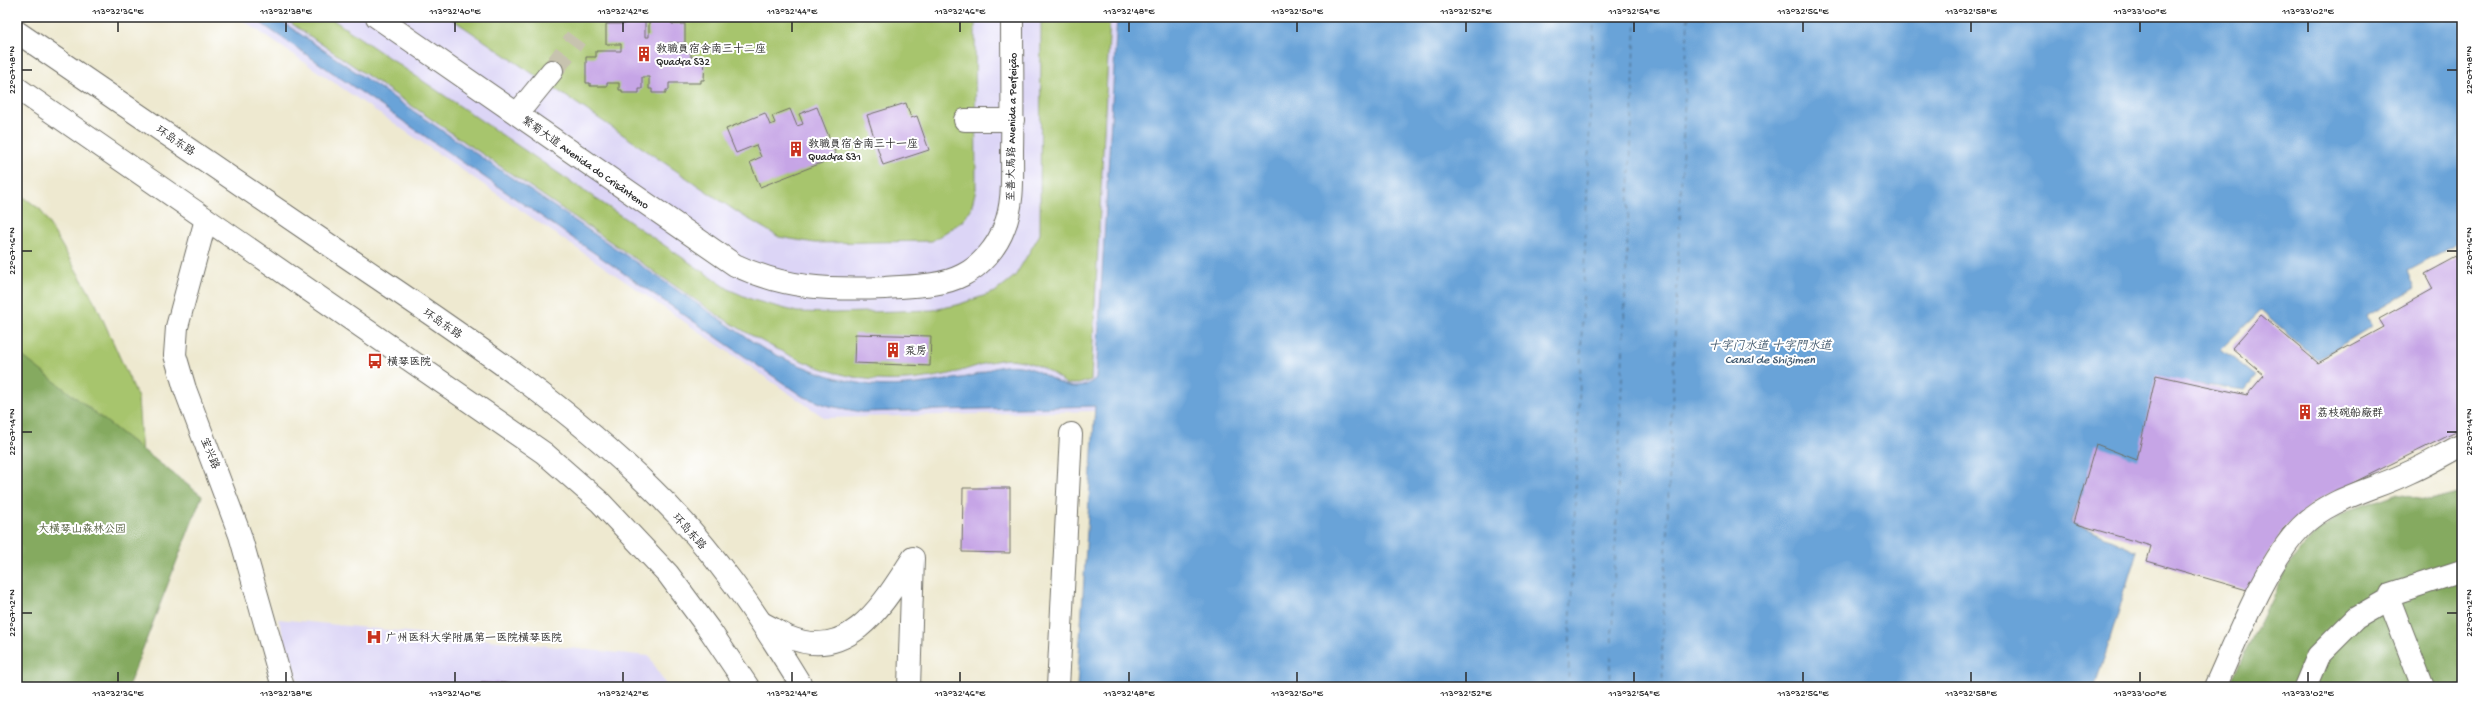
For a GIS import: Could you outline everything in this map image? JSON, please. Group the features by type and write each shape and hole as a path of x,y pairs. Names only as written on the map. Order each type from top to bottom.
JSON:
{"street":[{"name":"繁菊大道 Avenida do Crisântemo","path":"377,17 735,264 758,276 782,283 804,287"},
{"name":"至善大馬路 Avenida a Perfeição","path":"804,287 830,288 914,286 940,282 963,275 982,261 994,247 1004,228 1010,209 1013,120 1012,17"},
{"name":"环岛东路","path":"17,32 510,368 589,432 653,490 713,556 764,624 802,687"},
{"path":"517,114 552,71"},
{"path":"17,88 544,453 600,502 668,574 712,632 748,687"},
{"path":"965,120 1013,120"},
{"name":"宝兴路","path":"206,219 177,327 176,355 185,389 240,535 283,687"},
{"path":"1058,687 1071,434"},
{"path":"2214,687 2266,579 2287,544 2302,526 2322,511 2348,497 2409,473 2462,445"},
{"path":"764,624 788,637 816,644 834,642 853,633 886,600 914,558 909,687"},
{"path":"2305,687 2318,656 2356,618 2389,598 2391,594 2462,571"},
{"path":"2389,598 2423,687"}],"shaded area":[{"path":"238,17 1117,17 1095,411 825,418"},
{"name":"广州医科大学附属第一医院横琴医院","path":"278,619 649,656 667,687 300,687"}],"green space":[{"path":"282,17 329,17 730,290 753,300 797,312 834,313 933,310 957,305 995,292 1015,276 1040,234 1041,17 1110,17 1091,380 1079,384 1066,384 1052,373 1035,365 1008,359 993,361 951,374 905,380 866,379 826,370 806,363 769,345 716,314"},
{"path":"449,17 975,17 976,189 971,209 963,221 932,241 815,243 779,237 740,214"},
{"name":"大横琴山森林公园","path":"17,192 41,210 96,304 138,398 148,540 17,687"},
{"name":"大横琴山森林公园","path":"17,352 202,496 128,687 17,687"},
{"path":"2462,492 2462,687 2228,687 2287,567 2316,532 2349,510 2396,494 2431,500"}],"water":[{"name":"十字门水道 十字門水道 Canal de Shizimen","path":"252,17 275,17 762,348 828,376 871,385 905,385 939,381 969,376 1002,366 1020,366 1030,368 1068,386 1077,387 1086,385 1096,378 1117,17 2462,17 2462,241 2408,270 2415,288 2367,316 2372,326 2317,360 2261,310 2221,349 2256,376 2245,390 2157,379 2195,480 2097,450 2072,522 2137,551 2095,687 1077,687 1095,406 862,412 829,406 802,396"}],"building":[{"name":"教職員宿舍南三十二座 Quadra S32","path":"652,17 668,17 672,24 685,24 685,43 669,43 669,51 691,51 691,57 705,57 704,80 701,80 701,83 669,83 669,90 666,90 666,93 652,93 652,89 649,89 649,77 642,77 642,89 639,89 639,93 622,93 622,90 619,90 619,83 607,83 607,86 590,86 590,83 586,83 586,57 596,57 596,51 621,51 621,44 606,44 606,24 625,24 625,18 642,18 642,21 645,21 645,37 649,37 649,21 652,21"},
{"path":"906,103 911,118 917,116 929,150 883,165 867,115"},
{"name":"教職員宿舍南三十一座 Quadra S31","path":"817,107 837,157 760,187 750,162 761,157 756,145 736,153 726,129 765,113 770,125 775,123 772,116 790,109 797,126 803,124 799,114"},
{"name":"荔枝碗船廠群","path":"2462,254 2462,429 2314,502 2283,529 2247,590 2147,561 2151,546 2073,523 2096,444 2137,460 2156,375 2247,395 2264,375 2232,348 2261,315 2318,363 2384,327 2379,319 2433,289 2425,274"},
{"name":"泵房","path":"855,334 931,336 930,366 854,363"},
{"path":"963,488 1010,488 1010,553 962,552"},
{"path":"481,682 566,686 566,687 480,687"}],"ferry route":[{"path":"1568,687 1594,17"},
{"path":"1610,687 1636,17"},
{"path":"1663,687 1662,653 1688,17"}],"tunnel":[{"path":"552,71 576,38"}],"place":[{"name":"教職員宿舍南三十二座 Quadra S32","path":"644,54"},
{"name":"教職員宿舍南三十一座 Quadra S31","path":"796,149"},
{"name":"泵房","path":"893,350"},
{"name":"横琴医院","path":"375,361"},
{"name":"荔枝碗船廠群","path":"2305,412"},
{"name":"广州医科大学附属第一医院横琴医院","path":"374,637"}]}
